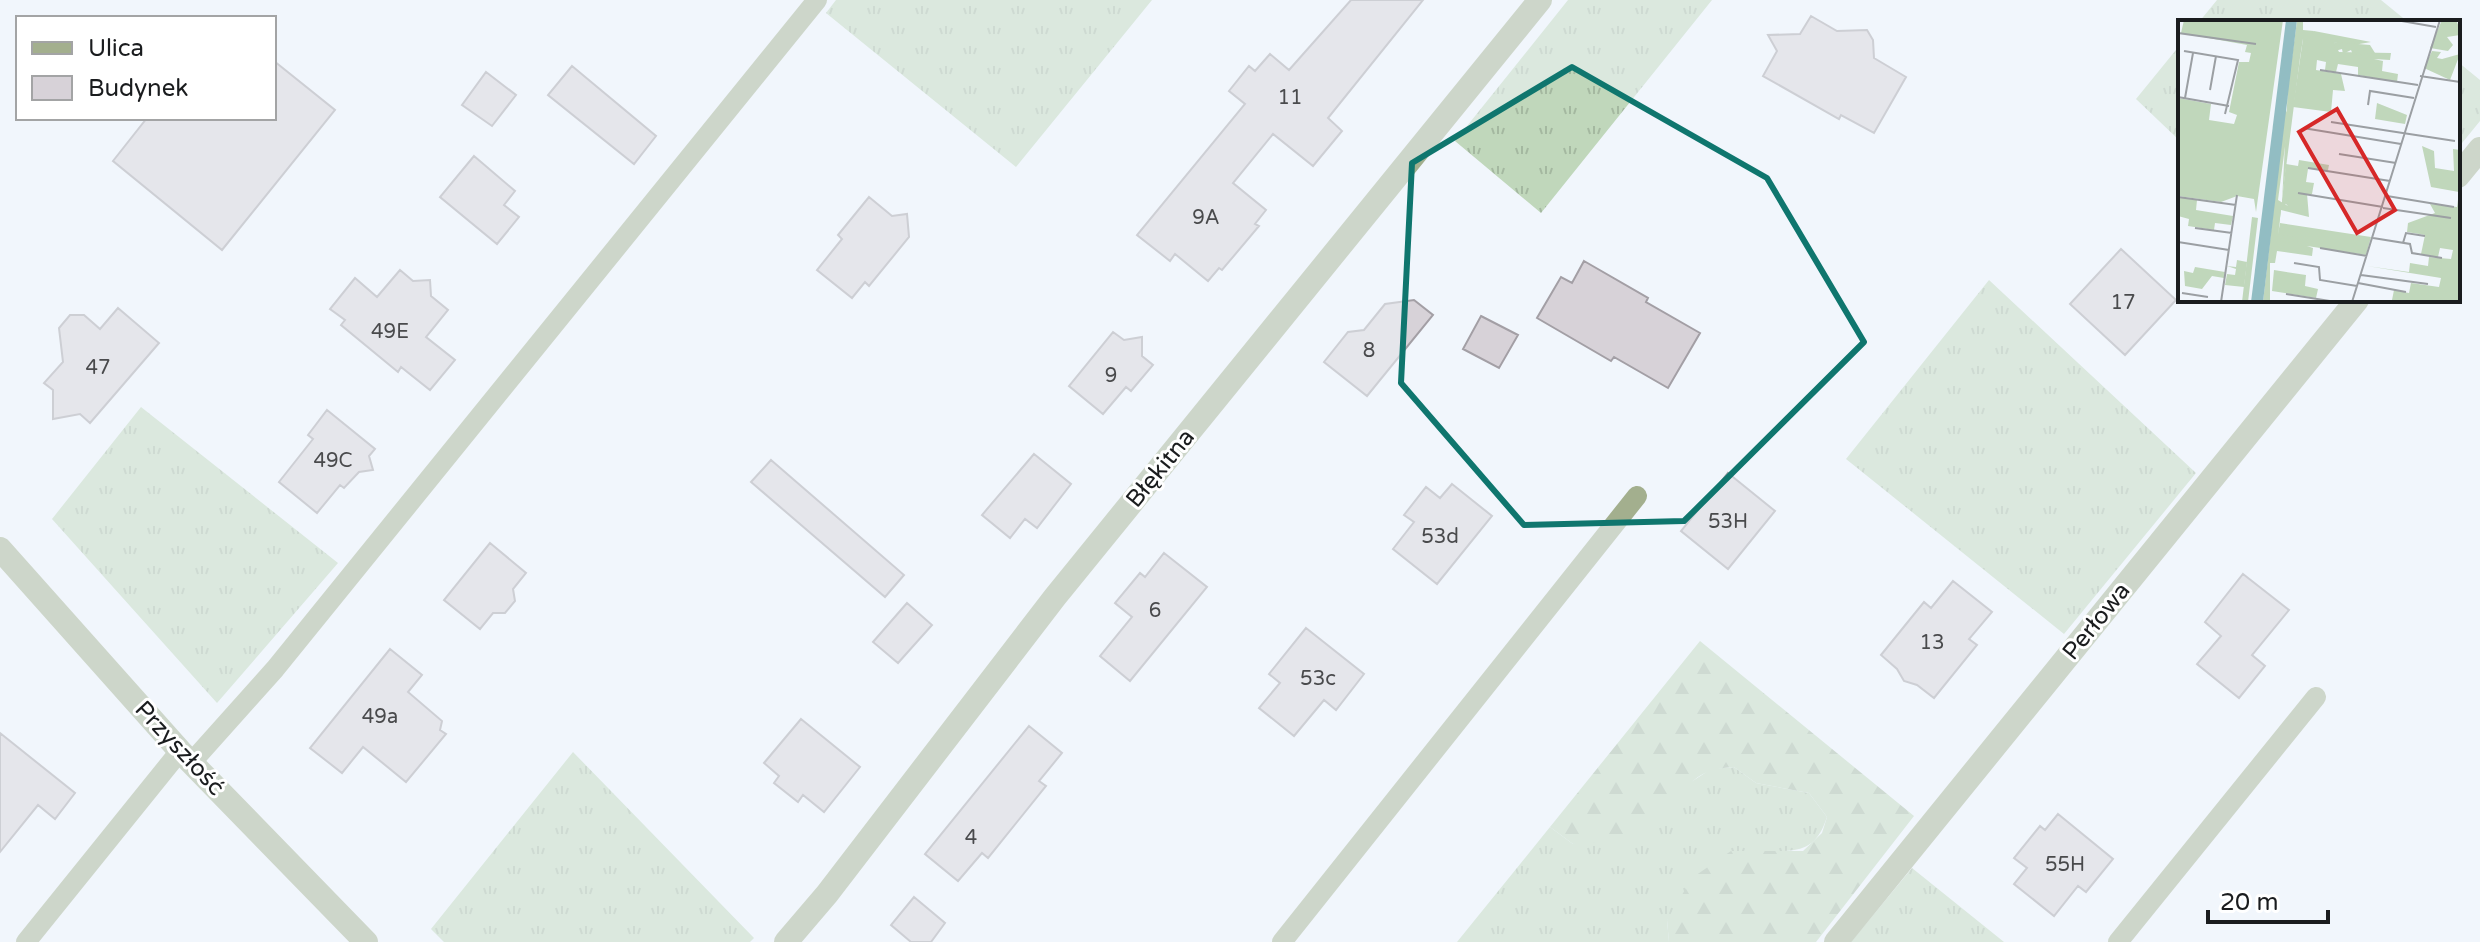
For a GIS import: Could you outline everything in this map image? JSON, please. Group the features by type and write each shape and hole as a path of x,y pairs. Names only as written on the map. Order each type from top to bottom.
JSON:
{"street":[{"name":"Błękitna","path":"786,942 827,894 1055,597 1540,0"},
{"path":"2460,174 2480,149"},
{"name":"Perłowa","path":"1836,942 2355,302"},
{"name":"Przyszłość","path":"0,549 186,757 363,941"}],"lane":[{"path":"26,942 186,757 275,669 817,0"},
{"path":"1282,942 1637,496"},
{"path":"2118,942 2316,697"}],"highlighted area":[{"path":"1572,67 1767,178 1864,342 1684,521 1524,525 1401,383 1412,163"}],"green space":[{"path":"836,0 1152,0 1016,167 826,13"},
{"path":"1568,0 1712,0 1541,213 1455,141"},
{"path":"2217,0 2381,0 2406,20 2201,20"},
{"path":"2178,47 2178,139 2136,99"},
{"path":"2460,64 2480,80 2480,121 2460,146"},
{"path":"1989,280 2196,473 2064,634 1846,459"},
{"path":"141,407 338,563 217,703 52,519"},
{"path":"1700,641 1914,816 1816,942 1669,942 1667,920 1692,878 1731,851 1803,851 1822,833 1827,817 1809,793 1756,783 1734,767 1718,769 1698,777 1661,817 1631,834 1573,844 1550,827"},
{"path":"573,752 754,938 750,942 444,942 431,929"},
{"path":"1734,767 1756,783 1809,793 1827,817 1812,843 1800,849 1784,851 1667,920 1669,942 1457,942 1550,827 1573,844 1675,801 1688,784 1711,769"},
{"path":"1912,868 2004,942 1851,942"}],"building":[{"path":"1351,0 1423,0 1328,118 1342,131 1313,166 1273,134 1233,183 1266,210 1255,224 1259,226 1222,270 1219,268 1208,281 1175,254 1170,261 1137,235 1245,104 1229,91 1249,66 1255,71 1270,54 1289,70"},
{"path":"1811,16 1837,31 1867,30 1873,40 1874,58 1906,77 1874,133 1841,115 1839,119 1763,76 1777,51 1768,35 1800,34"},
{"path":"276,63 335,110 222,250 113,161 145,120 276,120"},
{"path":"572,66 656,136 634,164 548,95"},
{"path":"486,72 516,95 492,126 462,105"},
{"path":"474,156 515,191 504,205 519,217 497,244 440,197"},
{"path":"869,197 892,216 907,214 909,237 869,286 865,282 852,298 817,270 842,239 838,235"},
{"path":"2121,249 2176,300 2125,355 2070,304"},
{"path":"1584,261 1700,333 1668,388 1614,357 1611,361 1537,318 1561,277 1572,283"},
{"path":"400,270 413,281 430,280 431,296 448,310 426,337 455,360 430,390 401,367 398,372 341,325 345,320 330,309 355,278 377,297"},
{"path":"1414,300 1433,315 1367,396 1324,362 1348,332 1364,330 1385,304"},
{"path":"118,308 159,343 90,423 80,414 53,419 53,390 44,383 63,362 59,328 70,315 84,315 100,329"},
{"path":"1481,316 1518,335 1499,368 1463,349"},
{"path":"1113,332 1124,340 1142,337 1142,356 1153,365 1131,391 1126,387 1103,414 1069,386"},
{"path":"327,410 375,449 369,456 373,470 359,472 344,488 340,485 317,513 279,482 313,439 308,435"},
{"path":"1034,454 1071,484 1037,528 1025,519 1010,538 982,515"},
{"path":"771,460 904,575 885,597 751,482"},
{"path":"1728,473 1775,511 1728,569 1681,531"},
{"path":"1452,484 1492,516 1437,584 1393,549 1414,522 1404,515 1426,487 1440,498"},
{"path":"490,543 526,573 513,589 515,601 505,613 493,613 480,629 444,600"},
{"path":"1164,553 1207,587 1130,681 1100,656 1132,617 1115,603 1140,573 1145,577"},
{"path":"2243,574 2289,610 2252,655 2265,666 2239,698 2197,664 2221,636 2205,622"},
{"path":"1953,581 1992,612 1969,639 1977,645 1934,698 1917,685 1904,681 1897,669 1881,655 1924,602 1931,608"},
{"path":"907,603 932,625 898,663 873,642"},
{"path":"1306,628 1364,674 1336,710 1324,700 1294,736 1259,708 1280,683 1269,674"},
{"path":"390,649 422,675 408,692 442,721 440,730 446,734 406,782 363,747 342,773 310,748"},
{"path":"801,719 860,767 824,812 803,795 798,802 774,783 779,776 764,763"},
{"path":"1029,726 1062,753 1039,781 1046,786 988,858 982,853 958,881 925,854"},
{"path":"0,733 75,793 55,819 38,805 0,852"},
{"path":"2058,814 2113,859 2086,892 2078,886 2054,916 2014,884 2027,868 2014,858 2040,826 2045,830"},
{"path":"914,897 945,923 931,942 911,942 891,925"}]}
